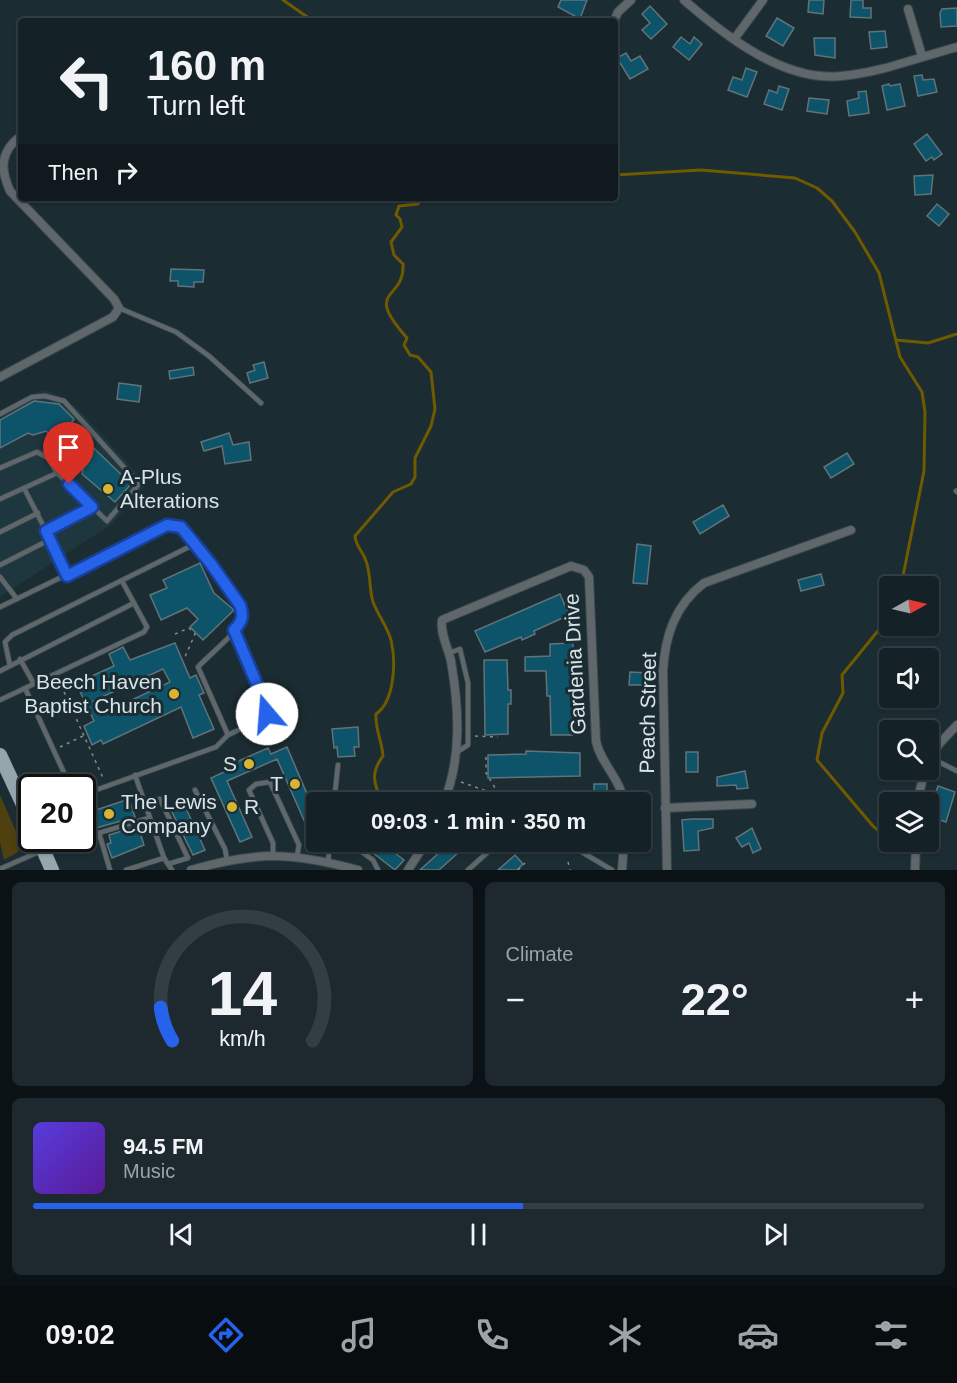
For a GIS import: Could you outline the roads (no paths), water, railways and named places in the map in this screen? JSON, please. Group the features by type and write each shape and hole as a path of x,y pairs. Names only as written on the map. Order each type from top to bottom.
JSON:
{"main road":[{"path":"0,755 18,793"},
{"path":"44,852 52,870"}],"street":[{"path":"615,18 618,12 631,0"},
{"path":"684,0 735,38 779,66 810,75 843,76 957,47"},
{"path":"735,38 763,0"},
{"path":"908,9 922,56"},
{"path":"18,139 8,149 1,164 10,191 18,199"},
{"path":"0,377 113,317 119,308 114,299 20,201"},
{"name":"Peach Street","path":"667,870 664,659 672,622 683,603 698,587 716,577 851,530"},
{"name":"Gardenia Drive","path":"447,792 457,752 456,688 441,627 444,618 566,567 576,567 584,570 589,582 596,741 600,755 622,792"},
{"path":"939,748 957,725"},
{"path":"666,808 752,804"},
{"path":"408,870 420,852"},
{"path":"622,870 623,852"},
{"path":"915,870 916,852"},
{"path":"191,870 227,860 273,855 297,856 358,870"}],"lane":[{"path":"119,308 176,332 209,356 261,403"},
{"path":"0,414 32,397 45,396 64,401 139,484 107,521 57,472 48,458 37,452 0,468"},
{"path":"0,499 57,472"},
{"path":"24,488 67,576"},
{"path":"46,531 92,507"},
{"path":"0,532 38,513"},
{"path":"0,607 172,524 181,527 243,612 242,621 198,667 228,735"},
{"path":"0,565 49,540"},
{"path":"10,666 5,642 12,635 195,544"},
{"path":"0,577 17,599"},
{"path":"0,700 144,632 147,627 122,581"},
{"path":"0,671 134,603"},
{"path":"96,791 216,747 228,735 264,718 267,708 234,630"},
{"path":"449,654 460,649 468,683 468,745 457,752"},
{"path":"0,660 7,659"},
{"path":"20,659 34,684"},
{"path":"25,688 65,774"},
{"path":"939,764 957,771"},
{"path":"335,792 338,765"},
{"path":"135,775 149,818 172,870"},
{"path":"273,855 273,843 249,790 256,784 270,782 299,845 297,856"},
{"path":"195,790 225,849 227,860"},
{"path":"145,802 160,799 188,858 168,864"},
{"path":"96,834 149,818"},
{"path":"99,833 110,870"},
{"path":"0,869 27,852"},
{"path":"328,862 329,852"},
{"path":"362,852 373,860 378,870"},
{"path":"468,870 488,852"},
{"path":"582,852 612,870"},
{"path":"126,870 165,858"}],"waterway":[{"path":"283,0 309,18"},
{"path":"618,175 701,170 795,178 817,188 832,201 855,232 879,273 900,357 922,392 925,412 924,471 903,576"},
{"path":"378,792 375,773 383,756 376,714 387,700 390,690 393,649 389,635 373,602 368,566 355,536 393,492 411,484 415,477 415,458 431,426 435,409 431,372 418,357 410,355 404,345 407,338 394,322 386,302 402,276 403,264 394,255 391,242 402,227 396,215 399,206 418,204 420,201"},
{"path":"896,340 928,343 957,334"},
{"path":"879,630 842,675 843,693 822,733 817,760 879,831"}],"place":[{"name":"A-Plus Alterations","path":"108,489"},
{"name":"Beech Haven Baptist Church","path":"174,694"},
{"name":"S","path":"249,764"},
{"name":"T","path":"295,784"},
{"name":"R","path":"232,807"},
{"name":"The Lewis Company","path":"109,814"}]}
